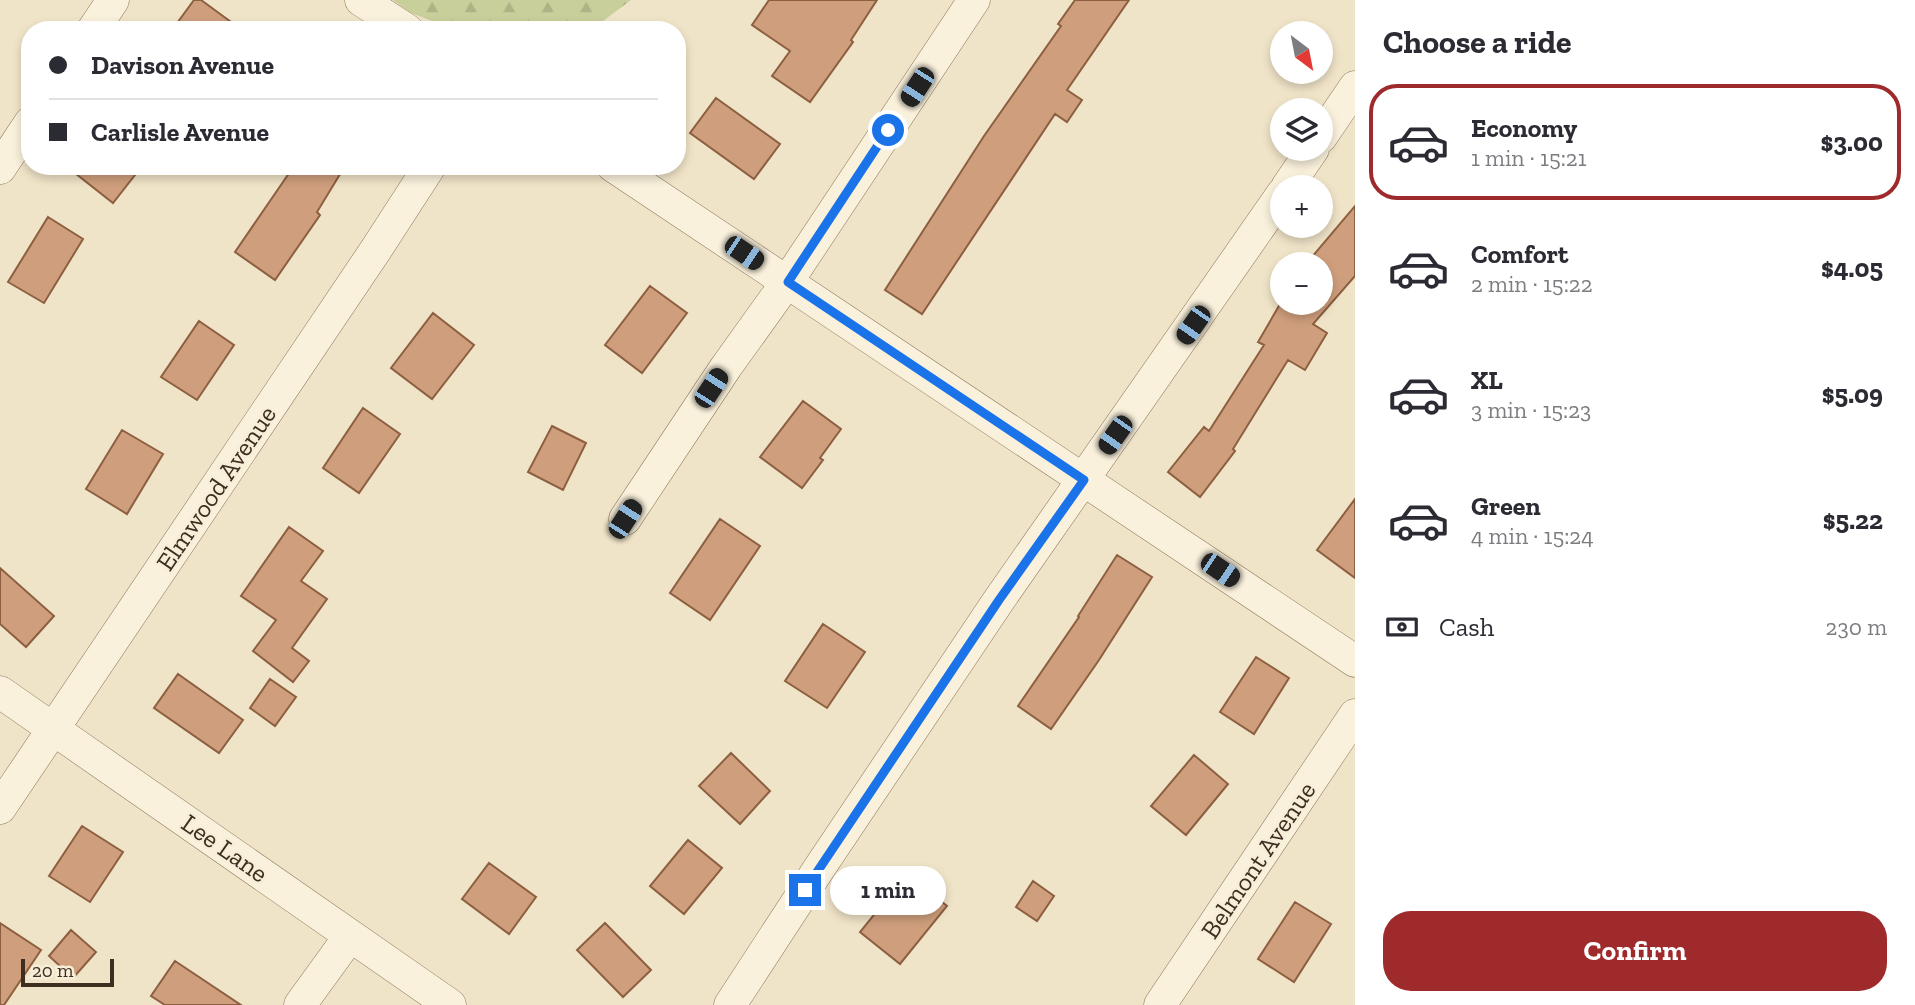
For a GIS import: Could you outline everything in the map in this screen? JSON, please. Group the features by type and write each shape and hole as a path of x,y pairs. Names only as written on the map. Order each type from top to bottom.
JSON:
{"street":[{"path":"99,21 113,0"},
{"path":"361,0 393,21"},
{"path":"625,519 726,367 788,282 974,0"},
{"path":"1333,119 1355,87"},
{"path":"0,167 21,136"},
{"name":"Elmwood Avenue","path":"0,808 424,175"},
{"path":"627,175 1355,661"},
{"path":"730,1005 999,600 1270,212"},
{"name":"Lee Lane","path":"0,692 450,1005"},
{"name":"Belmont Avenue","path":"1160,1005 1355,715"},
{"path":"300,1005 350,936"}],"green space":[{"path":"393,0 631,0 603,21 432,21 411,13"}],"building":[{"path":"194,0 201,0 230,21 179,21"},
{"path":"769,0 877,0 851,40 853,42 810,102 772,76 790,51 752,25"},
{"path":"1075,0 1129,0 1067,90 1082,100 1067,122 1055,114 922,314 885,290 984,136 1061,26 1058,24"},
{"path":"716,98 780,144 754,179 690,133"},
{"path":"77,175 135,175 113,203"},
{"path":"288,175 340,175 317,212 320,215 275,280 235,252"},
{"path":"1355,206 1355,276 1333,301 1333,252 1316,252 1328,238 1333,238 1333,232"},
{"path":"48,217 83,239 44,303 8,282"},
{"path":"650,286 687,313 642,373 605,345"},
{"path":"433,313 474,345 432,399 391,368"},
{"path":"1274,315 1321,315 1313,324 1327,333 1305,370 1288,360 1233,449 1235,451 1200,497 1168,472 1204,427 1209,431 1264,345 1258,342"},
{"path":"199,321 234,345 197,400 161,377"},
{"path":"803,401 841,429 802,488 760,457"},
{"path":"363,408 400,434 359,493 323,468"},
{"path":"552,426 586,443 563,490 528,472"},
{"path":"122,430 163,454 127,514 86,489"},
{"path":"1355,499 1355,578 1317,550"},
{"path":"720,519 760,546 710,620 670,593"},
{"path":"289,527 323,551 301,581 327,599 292,648 309,661 293,682 253,651 276,620 241,596"},
{"path":"1117,555 1152,577 1051,729 1018,706 1079,617"},
{"path":"0,568 54,616 26,647 0,624"},
{"path":"823,624 865,652 827,708 785,681"},
{"path":"1256,657 1289,678 1254,734 1220,712"},
{"path":"178,674 243,720 219,753 154,708"},
{"path":"270,679 296,697 275,726 250,708"},
{"path":"731,753 770,791 740,824 699,786"},
{"path":"1194,755 1228,784 1186,835 1151,806"},
{"path":"82,826 123,852 90,902 49,876"},
{"path":"688,840 722,868 684,914 650,886"},
{"path":"489,863 536,897 509,934 462,899"},
{"path":"907,874 947,906 900,964 860,932"},
{"path":"1033,881 1054,896 1037,921 1016,907"},
{"path":"1295,902 1331,924 1294,982 1258,959"},
{"path":"0,923 41,950 4,1005 0,1005"},
{"path":"605,923 651,970 623,997 577,950"},
{"path":"71,930 96,952 73,978 49,956"},
{"path":"175,961 241,1005 165,1005 151,996"}],"route":[{"path":"805,890 999,600 1084,480 788,282 888,130"}]}
